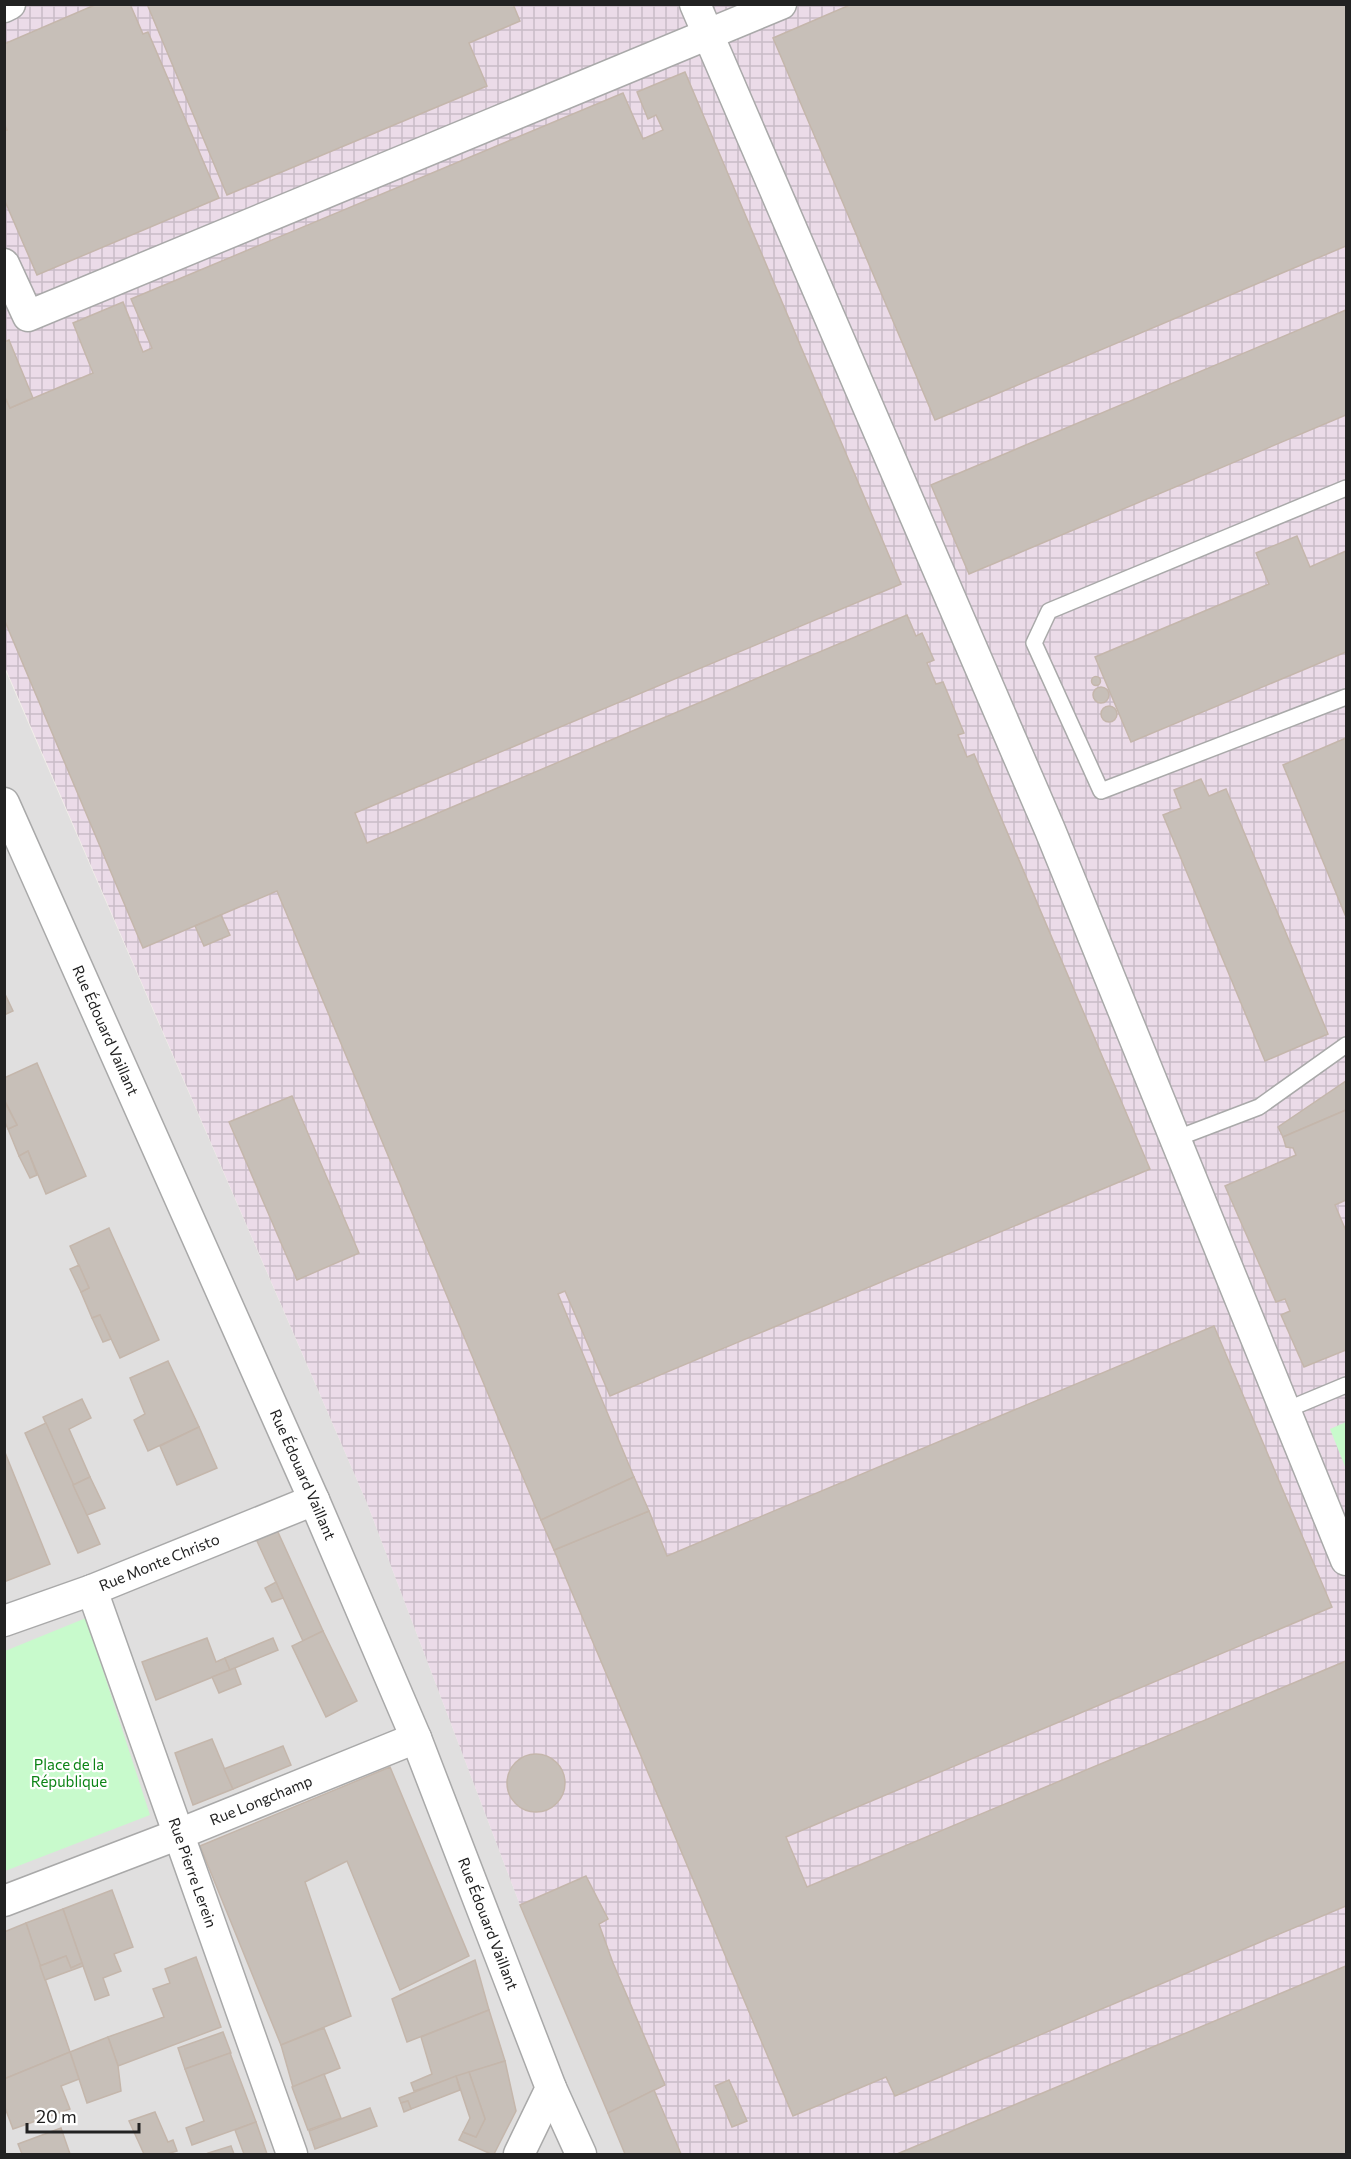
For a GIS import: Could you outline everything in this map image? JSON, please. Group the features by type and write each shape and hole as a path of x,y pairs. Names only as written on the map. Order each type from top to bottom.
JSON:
{"street":[{"path":"4,7 10,4"},
{"path":"695,4 1050,830 1347,1560"},
{"path":"4,264 28,316 781,4"},
{"name":"Rue Édouard Vaillant","path":"4,803 314,1500 416,1738 551,2088 581,2154"},
{"name":"Rue Monte Christo","path":"4,1621 92,1590 314,1500"},
{"name":"Rue Pierre Lerein","path":"92,1590 292,2154"},
{"name":"Rue Longchamp","path":"4,1901 179,1834 416,1738"},
{"path":"519,2154 551,2088"}],"lane":[{"path":"1347,488 1049,611 1034,643 1101,791 1347,697"},
{"path":"1175,1139 1259,1107 1347,1045"},
{"path":"1286,1410 1347,1384"}],"shaded area":[{"path":"4,5 1346,5 1346,2154 625,2154 520,1905 367,1503 5,667"},
{"path":"4,667 367,1503 520,1905 625,2154 5,2154"}],"green space":[{"path":"1346,1422 1346,1469 1330,1429"},
{"name":"Place de la République","path":"86,1618 150,1815 5,1871 5,1651"}],"building":[{"path":"97,4 130,4 143,34 148,32 219,198 37,275 4,199 4,131 7,130 4,123 4,44"},
{"path":"147,4 513,4 520,21 469,43 487,86 227,195"},
{"path":"852,4 1346,4 1346,246 935,420 773,38"},
{"path":"685,72 901,584 355,813 367,843 907,615 916,636 922,633 934,660 927,663 936,684 943,682 964,733 958,735 967,757 974,754 1150,1169 610,1396 565,1291 558,1294 634,1477 541,1520 277,891 143,948 4,619 4,395 10,408 93,373 73,323 123,302 143,352 152,348 131,299 623,93 643,139 663,130 656,115 648,119 637,92"},
{"path":"1346,310 1346,415 969,574 931,485"},
{"path":"9,340 33,398 10,408 4,395 4,342"},
{"path":"1297,536 1310,567 1346,551 1346,652 1131,742 1095,657 1269,584 1256,553"},
{"path":"1096,676 1101,681 1096,686 1091,681"},
{"path":"1101,687 1109,695 1101,703 1093,695"},
{"path":"1109,706 1115,708 1117,714 1115,720 1109,722 1103,720 1101,714 1103,708"},
{"path":"1346,738 1346,917 1283,765"},
{"path":"1201,779 1209,796 1226,789 1328,1034 1265,1061 1163,815 1181,808 1174,790"},
{"path":"221,915 230,935 204,946 195,926"},
{"path":"4,992 13,1011 4,1015"},
{"path":"37,1063 86,1176 46,1194 28,1151 19,1156 8,1129 17,1125 4,1099 4,1078"},
{"path":"1346,1081 1346,1110 1283,1137 1278,1127"},
{"path":"292,1096 359,1253 297,1280 229,1122"},
{"path":"4,1101 17,1125 8,1129 4,1120"},
{"path":"1346,1110 1346,1200 1335,1205 1346,1231 1346,1350 1304,1367 1281,1315 1290,1311 1285,1299 1276,1302 1225,1186 1296,1155 1293,1148 1286,1147 1283,1137"},
{"path":"28,1151 37,1175 30,1178 19,1156"},
{"path":"109,1228 159,1340 120,1358 100,1315 92,1318 81,1292 89,1288 70,1246"},
{"path":"79,1265 89,1288 81,1292 70,1269"},
{"path":"100,1315 111,1339 103,1342 92,1318"},
{"path":"1214,1326 1332,1607 786,1837 807,1887 1346,1661 1346,1906 895,2096 886,2077 793,2116 554,1550 649,1511 667,1556"},
{"path":"168,1361 199,1427 148,1451 134,1420 145,1414 130,1378"},
{"path":"82,1399 91,1418 69,1429 90,1477 73,1485 43,1417"},
{"path":"46,1423 100,1544 78,1553 25,1433"},
{"path":"199,1427 217,1468 177,1485 160,1446"},
{"path":"4,1450 50,1564 4,1582"},
{"path":"90,1477 105,1508 87,1515 73,1485"},
{"path":"634,1477 649,1511 554,1550 541,1520"},
{"path":"277,1530 323,1631 303,1641 256,1539"},
{"path":"276,1582 283,1598 272,1602 265,1588"},
{"path":"323,1631 357,1701 326,1717 292,1646"},
{"path":"207,1638 216,1662 225,1658 230,1670 156,1700 142,1662"},
{"path":"273,1638 278,1650 230,1670 225,1658"},
{"path":"235,1668 241,1684 219,1693 212,1677"},
{"path":"212,1739 233,1789 193,1805 175,1753"},
{"path":"283,1746 291,1765 233,1789 224,1769"},
{"path":"536,1754 547,1756 560,1767 565,1783 563,1794 552,1807 536,1812 525,1810 512,1799 507,1783 509,1772 520,1759"},
{"path":"390,1767 469,1956 400,1990 347,1861 305,1882 351,2016 281,2045 200,1846"},
{"path":"586,1876 608,1919 599,1924 613,1963 665,2085 608,2113 520,1905"},
{"path":"112,1890 133,1947 114,1954 121,1971 103,1978 109,1995 95,2000 63,1909"},
{"path":"63,1909 82,1963 71,1968 66,1956 40,1966 26,1923"},
{"path":"26,1923 70,2052 4,2079 4,1932"},
{"path":"66,1956 71,1968 82,1963 83,1966 45,1980 40,1966"},
{"path":"196,1957 221,2027 118,2066 108,2037 164,2017 153,1989 170,1983 165,1969"},
{"path":"475,1960 489,2010 407,2042 392,1999"},
{"path":"1346,1966 1346,2154 897,2154"},
{"path":"489,2010 505,2061 414,2091 411,2083 432,2074 421,2037"},
{"path":"324,2028 340,2068 293,2087 281,2045"},
{"path":"223,2032 231,2053 185,2069 178,2048"},
{"path":"108,2037 118,2066 121,2091 87,2103 70,2052"},
{"path":"70,2052 79,2079 61,2086 70,2109 13,2129 4,2105 4,2079"},
{"path":"230,2053 256,2122 192,2145 186,2128 204,2121 185,2069"},
{"path":"505,2061 516,2111 494,2154 491,2154 459,2140 463,2132 476,2137 485,2119 469,2072"},
{"path":"469,2072 485,2119 476,2137 463,2132 470,2118 456,2076"},
{"path":"324,2074 341,2118 308,2130 292,2087"},
{"path":"456,2076 460,2090 411,2109 408,2101 401,2103 399,2098"},
{"path":"729,2080 747,2121 732,2127 715,2086"},
{"path":"654,2090 681,2154 625,2154 608,2113"},
{"path":"408,2101 411,2109 404,2112 401,2103"},
{"path":"370,2108 377,2126 315,2149 309,2131"},
{"path":"155,2112 168,2142 173,2140 177,2151 167,2154 144,2154 129,2121"},
{"path":"256,2122 267,2154 244,2154 235,2130"},
{"path":"61,2128 70,2154 22,2154 18,2144"},
{"path":"231,2146 234,2154 208,2153"}]}
